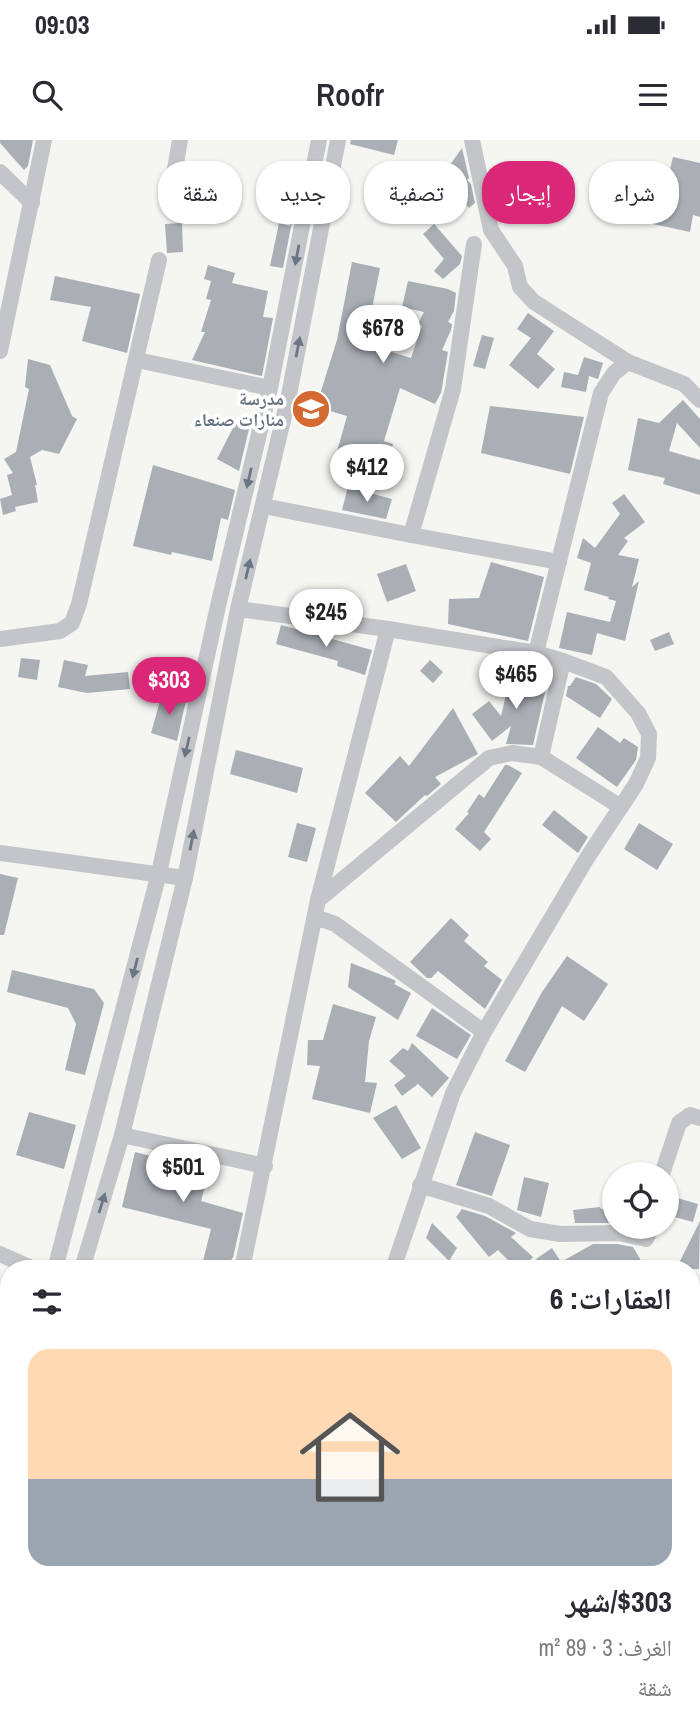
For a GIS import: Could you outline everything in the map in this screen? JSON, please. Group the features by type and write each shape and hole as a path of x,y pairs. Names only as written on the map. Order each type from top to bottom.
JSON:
{"street":[{"path":"0,347 44,140"},
{"path":"176,161 180,140"},
{"path":"57,1260 159,873 218,606 271,388 319,140"},
{"path":"85,1260 122,1135 185,878 238,609 289,395 338,140"},
{"path":"472,140 491,230 515,266 520,286 534,302 628,362 684,384 700,400"},
{"path":"0,172 32,203"},
{"path":"411,536 453,389 474,244"},
{"path":"0,639 60,631 72,623 79,604 159,260"},
{"path":"137,360 271,388"},
{"path":"536,653 601,393 614,373 628,362"},
{"path":"262,506 559,562"},
{"path":"238,609 388,629 536,653 563,661 606,677 638,713 649,734 648,758 484,1032 453,1093 396,1260"},
{"path":"244,1260 318,900 388,629"},
{"path":"541,757 563,661"},
{"path":"318,900 489,758 512,753 541,757 621,807"},
{"path":"0,853 185,878"},
{"path":"314,920 335,924 484,1032"},
{"path":"124,1014 150,1020"},
{"path":"666,1162 679,1123 690,1115 700,1118"},
{"path":"122,1135 265,1166"},
{"path":"420,1185 489,1206 530,1229 560,1234 602,1233"}],"building":[{"path":"0,140 33,140 28,166 24,170 0,143"},
{"path":"351,140 398,140 394,155 350,144"},
{"path":"462,148 465,161 453,161"},
{"path":"673,157 700,163 700,217 693,215 690,232 653,224 679,224 679,161 672,161"},
{"path":"468,181 475,203 468,207"},
{"path":"165,224 182,224 183,252 167,253"},
{"path":"279,224 292,224 283,268 270,266"},
{"path":"434,224 462,256 460,264 443,279 434,271 444,259 423,234"},
{"path":"352,262 380,268 365,344 411,358 422,326 418,324 424,312 402,307 408,281 456,293 454,311 448,322 452,324 451,330 442,350 448,352 441,393 435,404 400,388 384,441 393,444 386,469 336,455 347,416 316,407 337,340"},
{"path":"208,265 235,273 232,283 268,291 263,317 273,318 262,376 192,360 205,332 201,332 211,300 206,299 211,281 204,279"},
{"path":"55,276 140,294 127,353 82,341 91,307 50,300"},
{"path":"528,313 554,331 537,354 555,369 538,389 509,365 531,338 517,329"},
{"path":"482,335 494,338 485,369 473,366"},
{"path":"584,357 603,363 598,379 589,376 586,392 561,387 564,372 578,375"},
{"path":"28,359 50,365 72,416 77,419 59,454 42,450 30,457 38,502 15,507 16,511 3,515 0,499 12,495 7,475 13,473 4,459 16,452 29,389 25,387"},
{"path":"683,400 700,419 700,448 677,423 669,451 700,460 700,495 663,484 665,478 628,470 638,418 659,423"},
{"path":"490,406 584,417 570,474 481,453"},
{"path":"236,422 249,429 239,471 217,459"},
{"path":"153,465 235,490 228,520 221,518 212,561 133,546"},
{"path":"348,487 392,499 386,519 342,510"},
{"path":"624,494 645,522 624,538 628,541 618,555 639,559 632,587 639,581 625,641 597,633 592,655 559,648 567,612 610,622 616,601 584,590 591,563 577,558 583,538 595,548 620,514 612,503"},
{"path":"491,562 544,577 528,641 448,624 449,599 479,598"},
{"path":"406,564 416,591 387,602 377,574"},
{"path":"281,625 372,650 365,675 337,666 338,661 276,644"},
{"path":"669,632 674,644 655,651 650,640"},
{"path":"21,658 40,660 37,680 18,677"},
{"path":"64,660 88,665 85,676 128,672 130,689 87,693 58,687"},
{"path":"430,660 443,672 433,683 420,671"},
{"path":"511,674 533,680 535,674 548,679 533,745 506,744 511,726 492,741 472,714 489,701 501,716"},
{"path":"576,677 596,684 612,699 600,718 566,696 568,686"},
{"path":"162,694 186,700 177,741 151,733"},
{"path":"453,708 478,754 435,777 441,784 396,822 365,793 400,756 409,766"},
{"path":"598,727 620,743 624,738 638,747 636,760 617,787 576,758"},
{"path":"236,750 303,768 297,793 230,774"},
{"path":"505,765 522,773 484,832 491,839 480,851 455,829 469,813 467,812 479,794 484,798"},
{"path":"554,810 588,837 578,853 542,825"},
{"path":"297,823 316,828 307,862 288,857"},
{"path":"639,823 673,844 657,870 624,849"},
{"path":"0,874 18,878 4,935 0,935"},
{"path":"451,918 469,935 464,941 488,962 484,966 502,980 485,1009 438,971 431,978 427,978 410,962"},
{"path":"567,956 608,984 584,1021 562,1006 525,1072 505,1061 542,992"},
{"path":"351,963 396,981 394,984 411,993 398,1020 348,987"},
{"path":"12,970 94,989 104,1003 85,1075 65,1070 76,1024 68,1008 7,992"},
{"path":"333,1004 376,1017 369,1041 365,1082 377,1083 370,1113 312,1099 320,1066 307,1065 308,1040 323,1040"},
{"path":"432,1008 471,1035 457,1059 416,1036"},
{"path":"412,1043 449,1078 432,1097 418,1084 402,1096 394,1085 406,1076 389,1061 403,1048 408,1051"},
{"path":"396,1105 421,1148 402,1159 373,1118"},
{"path":"29,1112 76,1125 64,1169 16,1155"},
{"path":"475,1132 510,1145 492,1196 456,1185"},
{"path":"135,1152 209,1171 201,1201 243,1213 233,1258 203,1260 211,1229 122,1207"},
{"path":"524,1177 549,1183 541,1217 517,1210"},
{"path":"679,1198 698,1204 693,1222 679,1218"},
{"path":"600,1207 602,1223 575,1223 573,1210"},
{"path":"462,1209 485,1216 516,1233 511,1237 533,1257 530,1260 508,1260 498,1250 489,1257 456,1217"},
{"path":"700,1221 699,1260 680,1260"},
{"path":"432,1223 457,1248 448,1260 426,1238"},
{"path":"593,1244 617,1244 633,1247 641,1260 565,1260"},
{"path":"552,1248 560,1260 537,1260 536,1259"}],"place":[{"name":"مدرسة منارات صنعاء","path":"311,409"}]}
